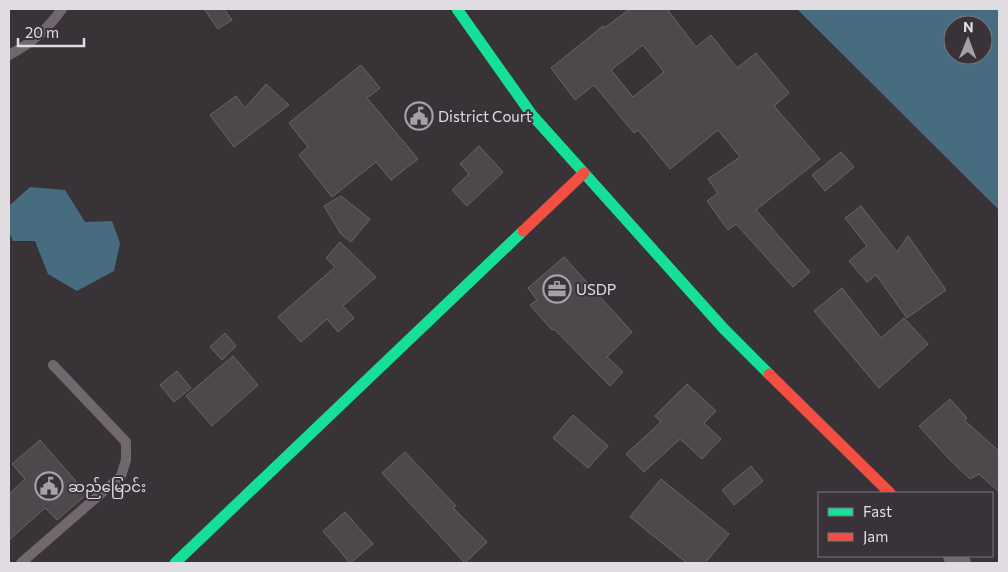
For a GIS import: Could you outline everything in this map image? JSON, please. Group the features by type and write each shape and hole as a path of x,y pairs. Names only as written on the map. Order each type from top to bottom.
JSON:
{"street":[{"path":"457,9 532,115 724,329 889,492"},
{"path":"175,563 584,173"}],"lane":[{"path":"9,55 30,43 52,24 62,9"},
{"path":"21,563 121,476 126,460 126,442 53,365"}],"water":[{"path":"797,9 999,9 999,210"},
{"path":"30,187 65,190 85,222 112,221 120,243 114,271 77,291 48,274 35,241 13,241 9,232 9,206"}],"building":[{"path":"204,9 224,9 232,20 218,29"},
{"path":"630,9 667,9 696,47 711,35 737,68 756,53 789,93 774,106 820,159 756,210 810,272 793,287 736,224 728,230 707,201 718,193 708,179 740,157 718,130 670,169 638,130 634,133 594,85 575,100 551,68 603,26 604,28","holes":["643,45 664,72 633,97 611,70"]},
{"path":"361,65 380,88 367,98 418,159 391,180 376,162 332,197 299,155 308,147 289,123"},
{"path":"266,84 289,105 234,147 210,115 236,96 245,108"},
{"path":"479,146 503,172 467,206 452,190 469,174 460,164"},
{"path":"841,152 854,167 825,191 812,175"},
{"path":"341,196 370,219 351,242 341,234 324,206"},
{"path":"861,206 897,252 908,236 946,290 907,318 876,275 867,282 849,261 867,246 845,218"},
{"path":"340,242 376,277 343,306 354,318 338,332 327,319 301,342 278,317 335,267 326,258"},
{"path":"564,257 632,332 607,357 623,372 610,386 554,329 552,330 530,305 537,300 528,288"},
{"path":"842,288 881,338 904,318 928,344 879,388 814,311"},
{"path":"225,333 236,346 222,360 210,347"},
{"path":"233,356 258,385 212,426 186,396"},
{"path":"177,371 191,388 174,402 160,385"},
{"path":"687,384 716,411 704,423 721,439 702,459 680,439 644,472 626,454 661,422 655,416"},
{"path":"950,399 967,418 964,420 999,451 999,492 979,474 970,479 919,426"},
{"path":"573,415 608,446 588,468 553,438"},
{"name":"ဆည်မြောင်း","path":"40,440 87,494 57,520 45,508 9,540 9,494 25,479 12,464"},
{"path":"405,452 456,506 453,508 487,542 465,563 382,473"},
{"path":"751,466 763,481 734,505 722,490"},
{"path":"661,479 729,534 705,563 687,563 630,517"},
{"path":"345,512 373,544 350,563 323,531"}],"traffic: fast":[{"path":"457,9 532,115 724,329 769,374"},
{"path":"175,563 523,231"}],"traffic: jam":[{"path":"523,231 584,173"},
{"path":"769,374 889,492"}],"place":[{"name":"District Court","path":"419,116"},
{"name":"USDP","path":"557,289"},
{"name":"ဆည်မြောင်း","path":"49,486"}]}
